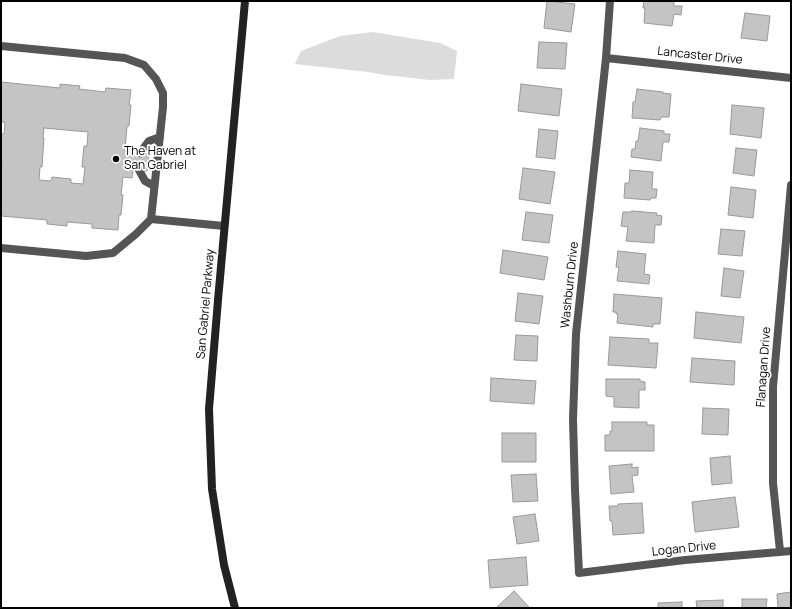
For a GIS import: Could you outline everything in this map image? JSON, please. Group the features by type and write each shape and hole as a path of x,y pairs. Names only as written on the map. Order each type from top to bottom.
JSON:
{"street":[{"name":"San Gabriel Parkway","path":"235,608 224,565 212,489 209,409 245,1"},
{"name":"Washburn Drive","path":"579,573 573,419 576,334 606,58 610,1"},
{"path":"1,46 125,58 144,65 156,79 163,94 163,107 151,219 136,234 113,253 86,256 1,248"},
{"name":"Lancaster Drive","path":"606,58 791,78"},
{"path":"140,153 149,141 160,137"},
{"path":"139,170 145,181 154,186"},
{"name":"Flanagan Drive","path":"780,551 773,483 773,387 791,185"},
{"path":"151,219 224,226"},
{"name":"Logan Drive","path":"579,573 678,561 791,551"}],"shaded area":[{"path":"373,32 440,43 457,51 454,79 430,80 295,64 301,51 340,36"}],"building":[{"path":"547,1 575,4 571,32 544,28"},
{"path":"644,1 674,1 674,6 682,6 681,15 674,14 672,26 644,23"},
{"path":"745,13 770,16 767,41 741,38"},
{"path":"539,42 567,43 565,69 537,68"},
{"name":"The Haven at San Gabriel","path":"1,82 60,88 60,84 80,86 79,89 105,92 106,88 131,90 129,126 127,126 125,151 149,154 147,171 133,170 132,178 123,177 121,195 123,195 118,230 92,228 92,224 67,222 67,226 47,224 47,220 1,216 1,134 4,134 5,122 1,122","holes":["44,128 88,132 87,146 84,146 82,167 85,167 83,184 71,183 71,179 52,177 51,181 39,180 40,167 42,167"]},
{"path":"521,84 562,89 559,116 518,111"},
{"path":"637,89 671,94 669,117 661,117 660,120 632,118 633,102 635,102"},
{"path":"732,105 764,108 761,138 730,134"},
{"path":"640,128 664,131 664,134 670,134 669,142 663,142 661,161 631,157 632,149 635,149 636,141 638,141"},
{"path":"539,129 558,131 555,159 536,157"},
{"path":"736,148 757,150 754,176 733,173"},
{"path":"523,168 555,172 550,204 519,199"},
{"path":"630,170 653,172 652,189 657,189 656,198 651,198 650,200 624,198 625,183 629,183"},
{"path":"731,187 756,190 753,218 728,215"},
{"path":"632,211 657,213 656,215 662,216 661,225 655,225 654,243 626,241 628,227 621,226 623,212"},
{"path":"526,212 553,215 549,243 522,240"},
{"path":"721,229 745,231 742,256 718,254"},
{"path":"503,250 548,257 544,280 500,273"},
{"path":"618,251 646,254 644,274 650,275 649,284 617,281 619,267 616,267"},
{"path":"724,268 744,271 740,298 721,296"},
{"path":"518,293 543,296 539,324 515,321"},
{"path":"614,294 662,298 660,324 653,324 653,327 617,323 618,314 613,312"},
{"path":"696,312 744,317 741,343 694,338"},
{"path":"516,335 538,336 537,361 514,360"},
{"path":"610,337 649,339 649,343 658,343 656,368 608,365"},
{"path":"692,358 735,361 734,385 690,382"},
{"path":"491,378 536,381 534,404 490,401"},
{"path":"606,379 640,379 640,381 645,382 645,390 639,390 639,408 614,407 614,397 606,396"},
{"path":"703,408 729,409 728,435 702,434"},
{"path":"612,422 647,422 647,425 654,425 654,451 605,451 605,435 610,435 610,431 612,431"},
{"path":"502,433 536,433 536,462 502,462"},
{"path":"730,456 732,483 712,485 710,458"},
{"path":"632,464 632,468 638,467 638,475 632,476 634,492 611,494 609,466"},
{"path":"536,474 538,501 513,502 511,475"},
{"path":"735,497 739,527 695,532 692,502"},
{"path":"642,503 644,533 613,535 609,506"},
{"path":"535,514 539,541 517,544 513,517"},
{"path":"526,557 528,585 490,588 488,560"},
{"path":"514,591 530,608 496,608"},
{"path":"791,592 791,608 778,608 777,594"},
{"path":"742,599 767,599 766,608 742,608"},
{"path":"723,600 723,608 697,608 696,601"},
{"path":"682,602 682,608 658,608 658,603"}],"place":[{"name":"The Haven at San Gabriel","path":"116,159"}]}
